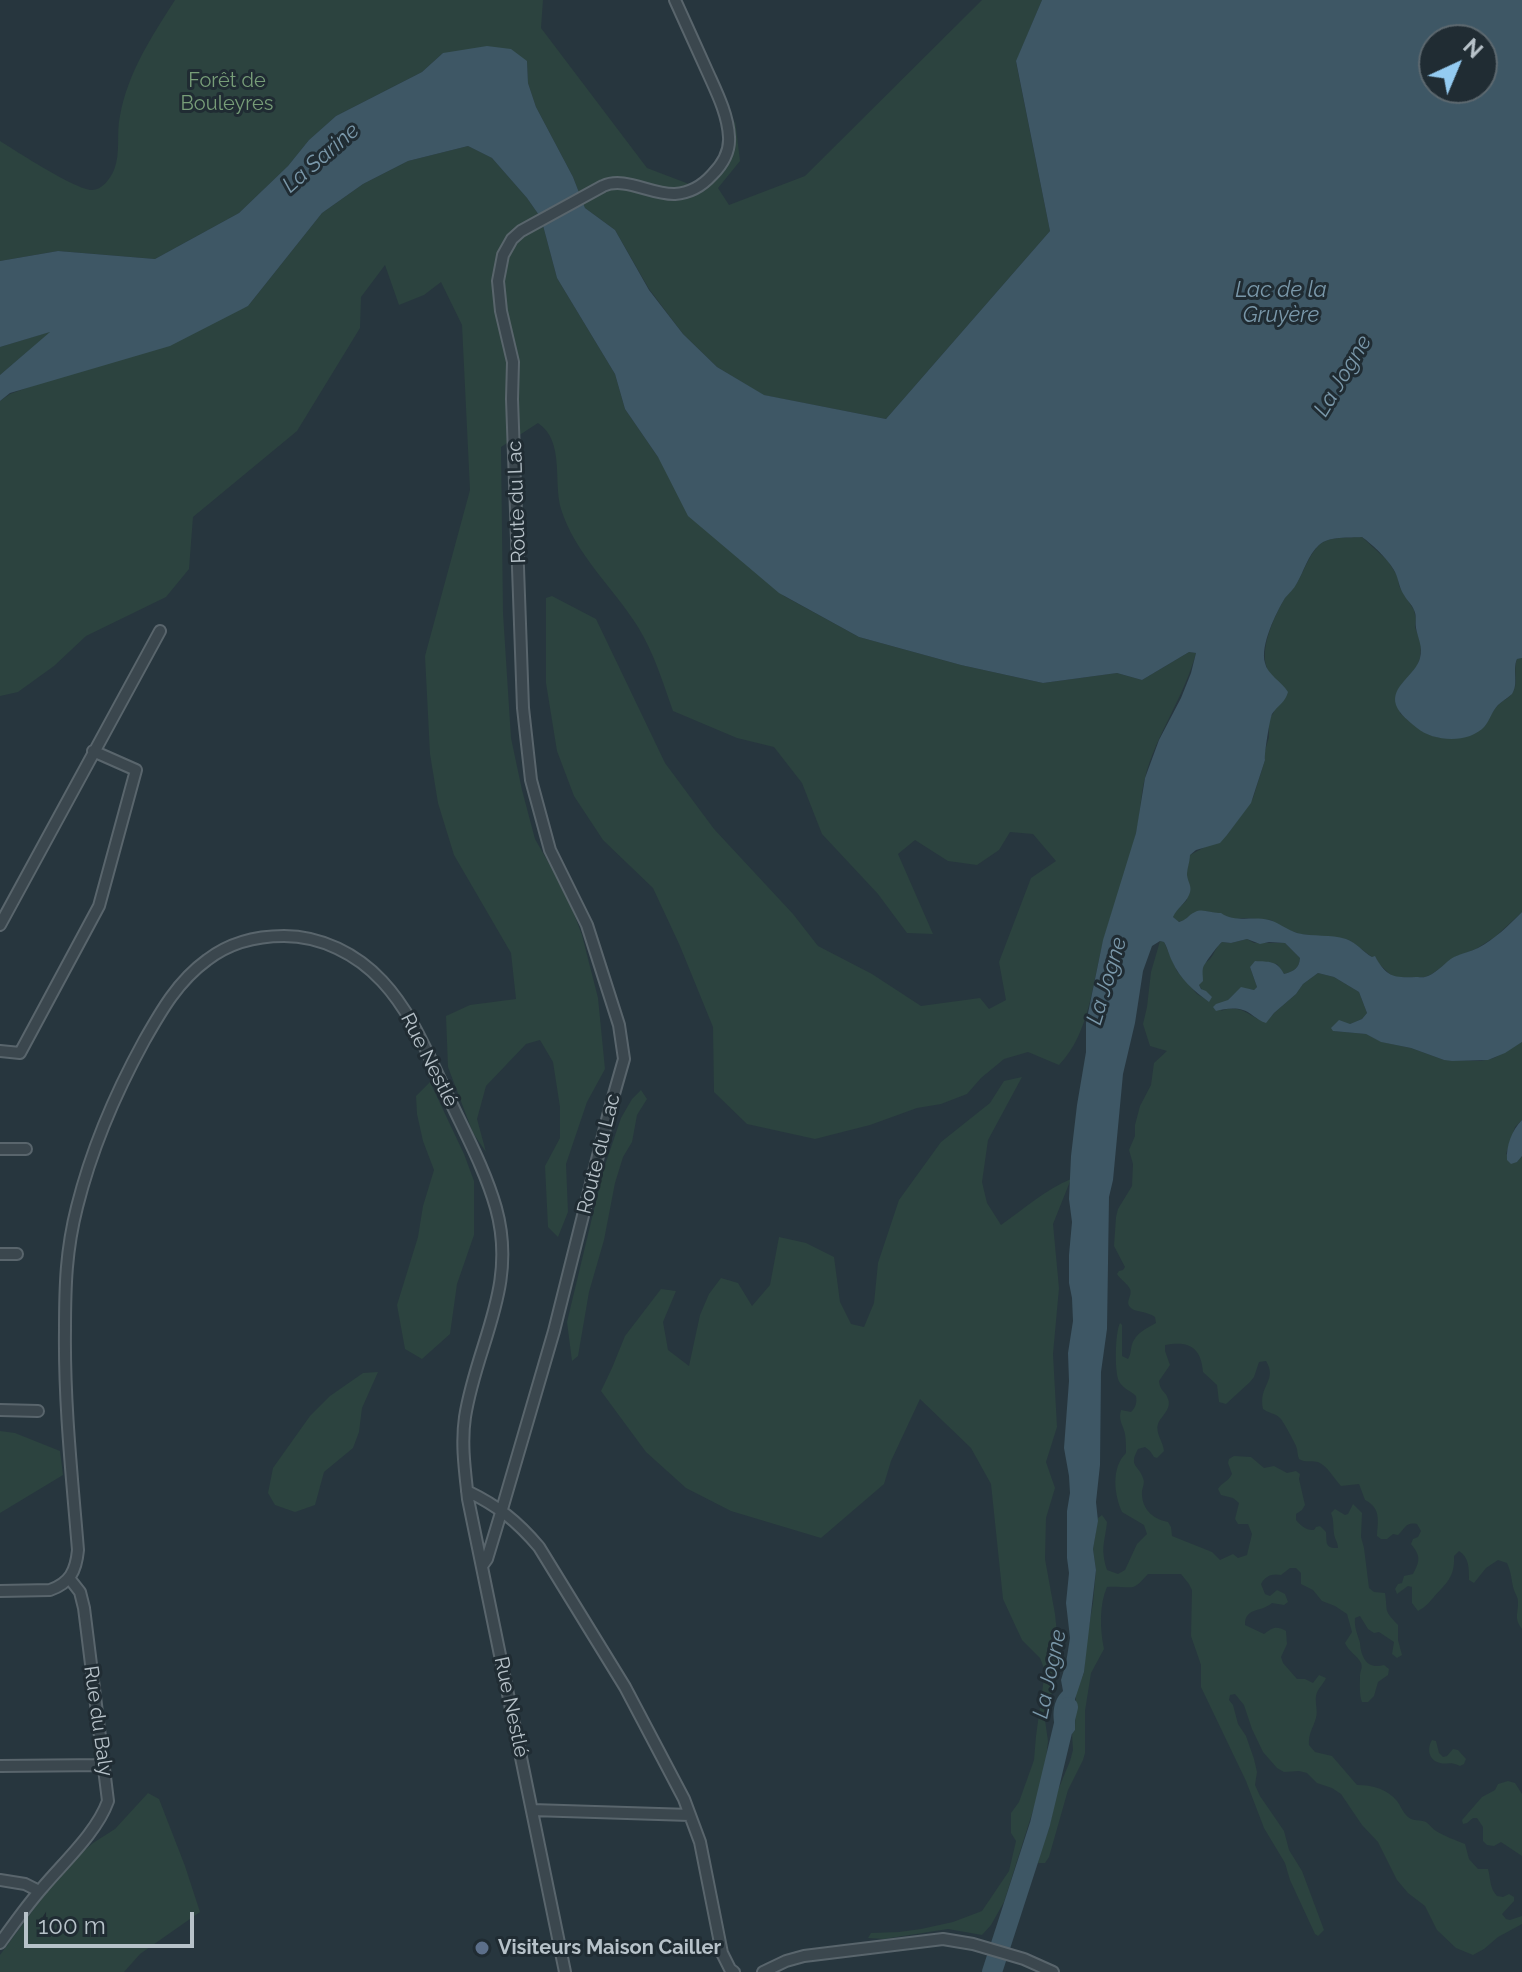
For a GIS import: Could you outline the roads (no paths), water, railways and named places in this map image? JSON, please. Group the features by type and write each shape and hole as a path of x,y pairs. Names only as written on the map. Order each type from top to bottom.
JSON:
{"street":[{"name":"Route du Lac","path":"482,1566 487,1559 554,1331 624,1059 619,1025 587,925 550,850 531,780 523,708 513,362 501,311 498,281 503,255 512,239 603,186 619,182 658,193 687,192 702,185 725,159 730,139 724,113 675,0"},
{"path":"0,925 160,631"},
{"path":"0,1051 20,1053 99,906 136,770 93,751"},
{"name":"Rue Nestlé","path":"69,1578 77,1563 78,1550 64,1369 65,1269 91,1155 125,1075 161,1011 182,981 207,959 255,938 295,936 347,953 380,978 414,1026 489,1188 501,1229 503,1268 472,1387 462,1448 467,1491 565,1972"},
{"path":"0,1149 26,1149"},
{"path":"0,1254 17,1254"},
{"path":"0,1410 38,1411"},
{"path":"467,1491 502,1510 522,1526 539,1547 625,1687 690,1815 700,1842 722,1953 734,1972"},
{"path":"0,1591 50,1590 65,1584 69,1578"},
{"name":"Rue du Baly","path":"0,1943 39,1891 90,1832 108,1801 84,1608 80,1592 69,1578"},
{"path":"0,1766 104,1765"},
{"path":"532,1810 690,1815"},
{"path":"0,1880 25,1884 39,1891"},
{"path":"763,1972 804,1956 943,1939 1024,1959 1053,1972"}],"water":[{"name":"Lac de la Gruyère","path":"1042,0 1522,0 1522,658 1517,659 1516,663 1514,690 1496,707 1485,726 1470,736 1442,738 1417,728 1400,712 1395,698 1400,686 1418,664 1421,646 1413,608 1402,592 1395,572 1376,548 1362,537 1323,542 1312,553 1296,585 1285,598 1267,638 1266,667 1288,692 1272,714 1265,760 1251,803 1220,843 1196,850 1190,855 1187,875 1190,892 1173,917 1179,922 1201,911 1221,913 1232,918 1269,920 1297,933 1353,942 1372,957 1375,956 1391,975 1426,977 1454,957 1484,944 1522,912 1522,1042 1488,1060 1452,1061 1381,1042 1366,1034 1333,1031 1331,1028 1339,1020 1350,1024 1367,1013 1359,992 1334,977 1318,973 1303,984 1266,1023 1240,1009 1216,1011 1213,1007 1216,1004 1228,1000 1241,987 1254,990 1257,987 1250,967 1255,961 1275,964 1284,974 1295,969 1300,958 1285,943 1260,944 1247,939 1222,942 1204,966 1203,981 1199,985 1212,997 1209,1002 1179,973 1164,942 1152,946 1143,971 1123,1074 1109,1197 1107,1329 1101,1372 1098,1521 1093,1549 1096,1570 1084,1672 1075,1699 1075,1730 1072,1734 1056,1731 1054,1715 1055,1704 1063,1691 1061,1680 1070,1638 1066,1603 1070,1493 1064,1448 1068,1353 1073,1321 1069,1283 1072,1222 1069,1199 1071,1156 1086,1052 1086,1023 1103,940 1136,833 1145,778 1159,740 1181,698 1196,653 1189,652 1142,680 1117,673 1043,683 961,665 859,637 779,593 688,516 658,457 625,409 615,374 557,278 541,218 492,158 468,146 408,161 363,184 322,213 248,306 170,346 10,393 0,401 0,375 50,332 0,347 0,261 58,251 155,259 239,213 336,116 422,72 443,53 487,46 511,49 527,61 528,83 536,107 573,177 585,208 615,230 649,290 683,334 717,367 764,395 886,419 1050,231 1016,61"},
{"path":"1522,1120 1522,1156 1511,1164 1507,1160 1509,1144"}],"waterway":[{"name":"La Jogne","path":"992,1972 1040,1824 1068,1707"}],"place":[{"name":"Visiteurs Maison Cailler","path":"482,1948"}],"park label":[{"name":"Forêt de Bouleyres","path":"227,92"}],"water label":[{"name":"La Sarine","path":"321,158"}]}
